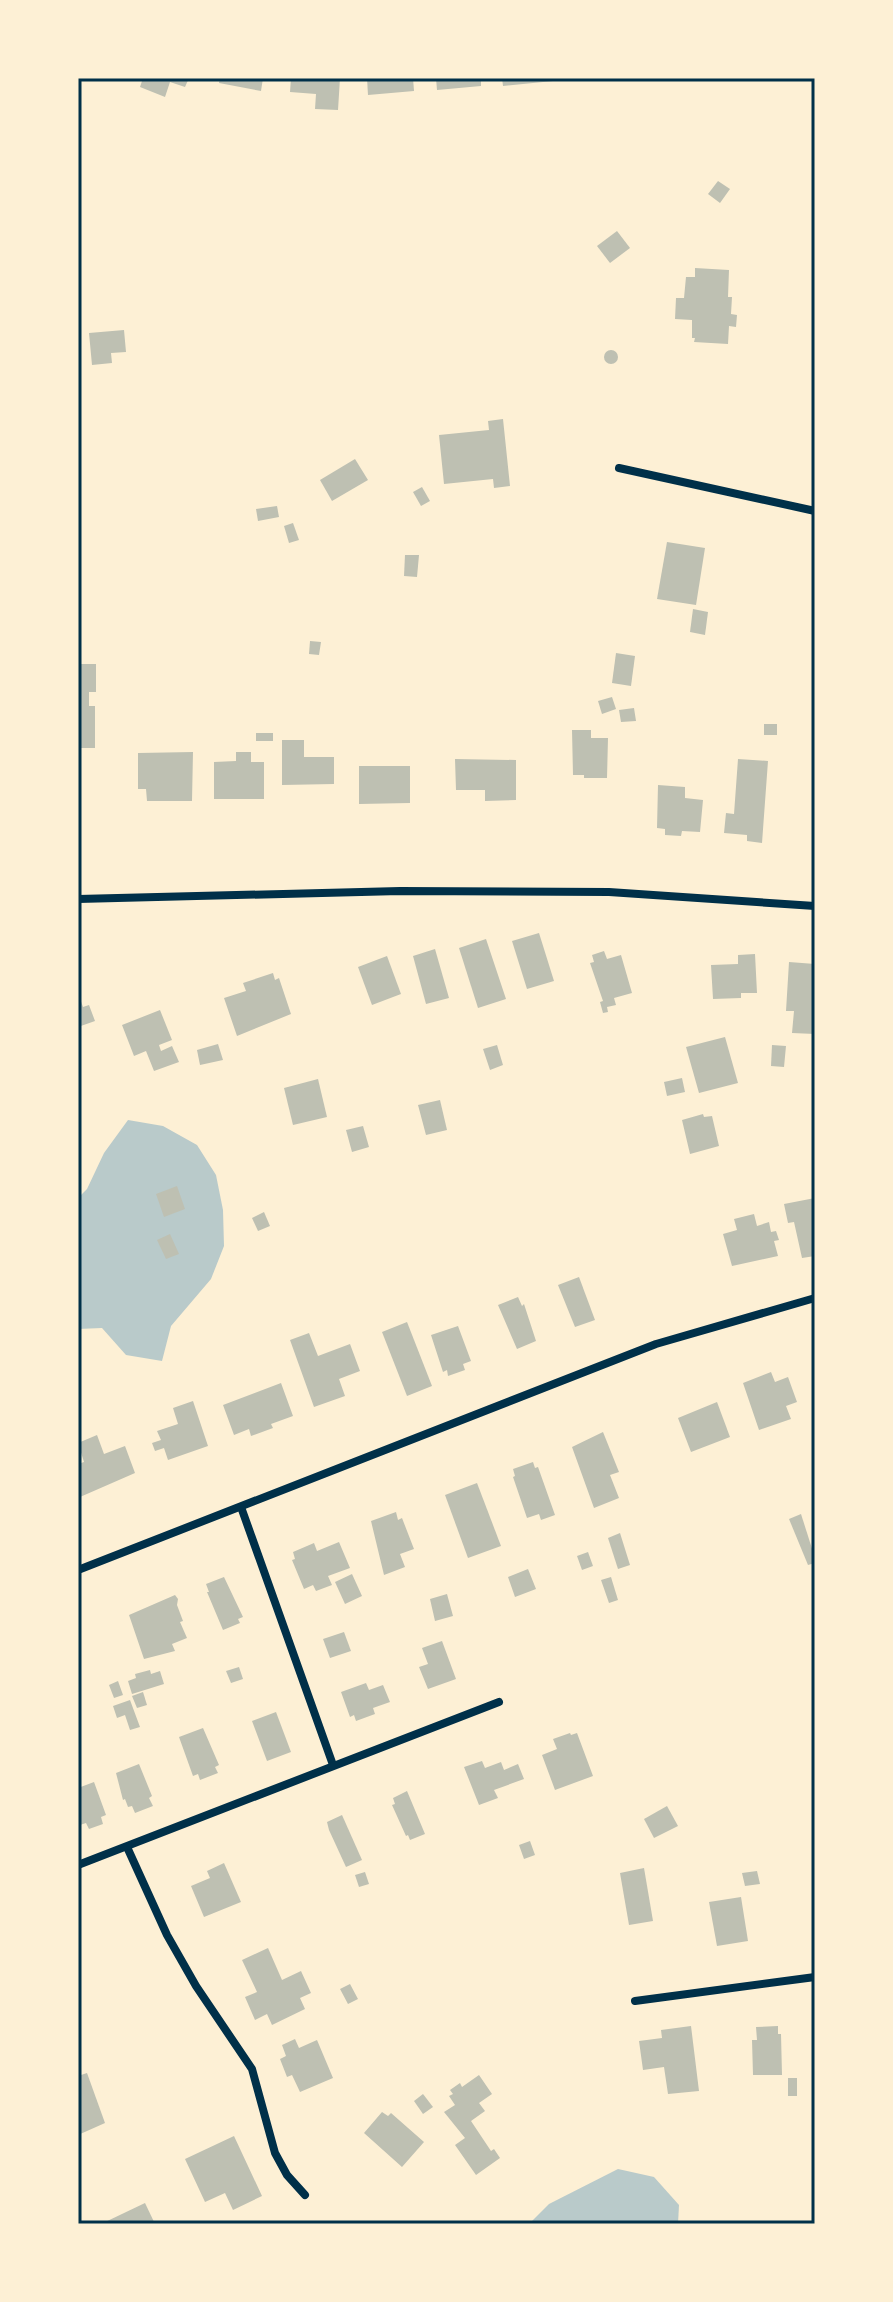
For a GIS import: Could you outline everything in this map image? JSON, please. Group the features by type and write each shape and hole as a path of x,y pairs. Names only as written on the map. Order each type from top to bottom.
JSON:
{"street":[{"path":"619,468 815,511"},
{"path":"78,899 400,891 609,892 815,906"},
{"path":"78,1570 643,1349 815,1298"},
{"path":"241,1507 333,1765"},
{"path":"78,1865 499,1702"},
{"path":"127,1847 167,1935 196,1986 252,2069 275,2153 287,2175 305,2195"},
{"path":"635,2001 815,1977"}],"shaded area":[{"path":"128,1120 163,1126 197,1145 216,1175 223,1210 224,1246 211,1279 171,1326 162,1361 126,1355 102,1328 78,1329 78,1198 87,1189 104,1153"},
{"path":"618,2169 654,2177 679,2205 678,2224 529,2224 549,2204"}],"building":[{"path":"143,78 189,78 185,87 170,82 165,97 140,87"},
{"path":"220,78 263,78 261,91 219,83"},
{"path":"291,78 340,78 338,110 315,109 316,94 290,92"},
{"path":"367,78 413,78 414,91 368,95"},
{"path":"436,78 481,78 481,86 437,90"},
{"path":"502,78 553,78 553,81 503,86"},
{"path":"718,181 730,189 720,203 708,194"},
{"path":"617,231 630,248 610,263 597,246"},
{"path":"695,268 729,270 731,314 737,315 736,327 729,326 728,344 694,342 692,320 675,319 676,298 684,298 686,277 695,277"},
{"path":"124,330 126,352 111,353 112,363 92,365 89,333"},
{"path":"611,350 618,357 611,364 604,357"},
{"path":"503,419 510,486 494,488 493,479 444,484 439,435 489,430 488,421"},
{"path":"355,459 368,480 332,501 320,480"},
{"path":"422,487 430,501 421,506 413,492"},
{"path":"277,506 279,517 258,521 256,509"},
{"path":"293,523 299,540 289,543 284,526"},
{"path":"667,542 705,548 696,605 657,599"},
{"path":"405,555 419,555 417,577 404,576"},
{"path":"693,609 708,612 705,635 690,632"},
{"path":"310,641 321,642 319,655 309,654"},
{"path":"616,653 635,656 631,686 612,683"},
{"path":"78,664 96,664 96,692 89,692 89,706 95,706 95,748 78,748"},
{"path":"612,697 616,709 602,714 598,701"},
{"path":"634,708 636,721 621,722 619,710"},
{"path":"764,724 777,724 777,735 764,735"},
{"path":"572,730 591,730 591,738 608,738 607,778 573,775"},
{"path":"256,733 273,733 273,741 256,741"},
{"path":"282,740 304,740 304,757 334,757 334,784 282,785"},
{"path":"193,752 192,801 147,801 146,789 138,789 138,753"},
{"path":"236,752 251,752 251,762 264,762 264,799 214,799 214,762 236,761"},
{"path":"455,759 516,760 516,800 485,801 485,790 456,790"},
{"path":"738,759 768,761 762,843 747,841 747,835 724,833 726,813 734,814"},
{"path":"359,766 410,766 410,803 359,804"},
{"path":"658,785 685,787 685,798 703,800 700,832 682,831 681,836 665,835 665,829 657,828"},
{"path":"539,933 554,981 527,989 512,941"},
{"path":"486,939 506,999 478,1008 459,948"},
{"path":"435,949 449,998 426,1004 413,956"},
{"path":"604,951 607,959 621,955 632,993 614,998 616,1005 607,1007 608,1012 603,1013 600,1002 603,1001 590,963 594,962 592,955"},
{"path":"755,954 757,993 741,993 741,998 713,999 711,965 738,964 738,955"},
{"path":"387,956 401,994 372,1005 358,967"},
{"path":"789,962 815,964 815,1034 792,1033 794,1011 786,1011"},
{"path":"273,973 275,980 279,978 291,1014 237,1036 224,998 246,991 243,983"},
{"path":"78,993 83,1007 89,1005 95,1021 78,1027"},
{"path":"160,1010 172,1040 159,1045 161,1051 172,1046 179,1062 154,1071 146,1051 134,1056 122,1025"},
{"path":"725,1037 738,1083 699,1093 686,1047"},
{"path":"218,1044 223,1060 200,1065 197,1050"},
{"path":"497,1045 503,1065 490,1070 483,1049"},
{"path":"772,1045 786,1046 784,1067 771,1066"},
{"path":"682,1078 685,1092 667,1096 664,1082"},
{"path":"318,1079 327,1117 293,1125 284,1088"},
{"path":"440,1100 447,1130 426,1135 418,1105"},
{"path":"703,1114 704,1117 712,1116 719,1146 690,1154 682,1120"},
{"path":"363,1126 369,1147 352,1152 346,1130"},
{"path":"177,1186 185,1209 164,1217 156,1194"},
{"path":"815,1198 815,1256 802,1258 794,1222 788,1223 784,1204"},
{"path":"264,1212 270,1226 258,1231 252,1218"},
{"path":"754,1214 757,1226 769,1222 771,1232 776,1231 779,1240 774,1241 778,1256 732,1266 723,1234 737,1230 734,1219"},
{"path":"170,1234 179,1254 166,1259 157,1240"},
{"path":"579,1277 595,1320 575,1327 558,1285"},
{"path":"518,1297 522,1306 524,1304 536,1341 517,1349 498,1305"},
{"path":"407,1322 432,1386 407,1396 382,1332"},
{"path":"458,1326 471,1361 463,1364 465,1370 448,1376 447,1370 443,1372 431,1335"},
{"path":"309,1333 318,1356 350,1344 360,1371 339,1379 345,1396 314,1407 290,1340"},
{"path":"771,1372 775,1382 788,1377 797,1402 786,1406 791,1419 759,1430 743,1383"},
{"path":"281,1383 293,1416 251,1436 249,1429 234,1435 223,1405"},
{"path":"193,1401 208,1446 168,1460 164,1448 155,1451 152,1443 161,1440 157,1431 178,1424 173,1408"},
{"path":"717,1402 730,1437 691,1452 678,1418"},
{"path":"603,1432 619,1472 610,1475 619,1498 594,1508 572,1447"},
{"path":"97,1435 104,1454 125,1446 135,1473 80,1497 78,1464 84,1462 78,1443"},
{"path":"533,1462 535,1468 538,1467 555,1515 541,1520 539,1514 527,1518 513,1477 513,1469"},
{"path":"477,1483 501,1546 468,1558 445,1495"},
{"path":"396,1512 398,1520 402,1518 414,1549 400,1554 405,1567 384,1575 371,1521"},
{"path":"801,1514 815,1558 815,1563 808,1565 789,1519"},
{"path":"620,1533 630,1565 618,1569 608,1538"},
{"path":"339,1542 350,1568 328,1576 332,1585 316,1591 313,1585 304,1589 292,1560 295,1559 293,1552 314,1543 317,1551"},
{"path":"588,1552 593,1566 582,1570 577,1556"},
{"path":"528,1569 536,1589 515,1597 508,1577"},
{"path":"352,1574 362,1596 345,1604 335,1582"},
{"path":"224,1577 243,1617 238,1619 240,1623 223,1630 206,1584"},
{"path":"611,1577 618,1600 609,1603 601,1580"},
{"path":"447,1594 453,1616 435,1621 430,1599"},
{"path":"175,1595 183,1621 180,1622 187,1638 172,1644 175,1651 144,1659 129,1615"},
{"path":"344,1632 351,1651 330,1658 323,1639"},
{"path":"442,1641 456,1679 428,1689 419,1667 428,1664 422,1648"},
{"path":"239,1667 243,1679 231,1683 226,1671"},
{"path":"150,1670 151,1674 160,1671 164,1684 132,1694 128,1681 136,1678 135,1674"},
{"path":"118,1681 123,1695 114,1698 109,1685"},
{"path":"366,1683 369,1690 383,1685 390,1702 373,1708 375,1714 356,1721 354,1715 350,1717 341,1692"},
{"path":"143,1692 147,1705 137,1708 132,1696"},
{"path":"130,1700 140,1727 130,1730 125,1715 117,1718 113,1706"},
{"path":"276,1712 291,1752 267,1761 252,1721"},
{"path":"203,1728 219,1765 215,1767 218,1773 200,1780 198,1774 193,1776 179,1737"},
{"path":"577,1733 593,1776 555,1790 542,1755 557,1749 553,1739"},
{"path":"482,1761 485,1768 501,1762 504,1770 518,1764 524,1779 494,1790 498,1798 479,1805 464,1767"},
{"path":"139,1764 153,1806 135,1813 132,1806 128,1807 123,1800 116,1773"},
{"path":"94,1782 106,1815 101,1817 103,1824 89,1829 86,1823 80,1825 78,1820 78,1788"},
{"path":"407,1791 425,1834 410,1840 392,1805 395,1804 393,1798"},
{"path":"667,1806 678,1826 654,1838 644,1819"},
{"path":"342,1815 362,1860 346,1867 327,1822"},
{"path":"530,1841 535,1855 524,1859 519,1845"},
{"path":"224,1863 241,1902 204,1917 191,1886 210,1878 207,1871"},
{"path":"644,1868 653,1921 629,1925 620,1873"},
{"path":"757,1871 760,1884 745,1886 742,1873"},
{"path":"365,1872 369,1884 359,1887 355,1875"},
{"path":"741,1897 748,1941 717,1946 709,1902"},
{"path":"268,1948 282,1980 301,1971 311,1993 300,1998 305,2009 272,2025 267,2014 255,2020 245,1997 257,1992 242,1960"},
{"path":"350,1984 358,1999 348,2004 340,1989"},
{"path":"691,2026 699,2091 668,2094 664,2067 643,2070 639,2041 662,2038 661,2030"},
{"path":"778,2026 782,2075 753,2075 752,2040 757,2040 756,2027"},
{"path":"295,2039 299,2048 317,2040 333,2078 300,2092 292,2075 287,2077 280,2059 286,2056 282,2045"},
{"path":"87,2073 105,2123 78,2135 78,2076"},
{"path":"479,2075 492,2094 479,2103 485,2111 471,2121 491,2151 494,2149 500,2158 476,2175 455,2145 465,2138 444,2112 455,2105 449,2096 453,2094 450,2090 460,2083 462,2087"},
{"path":"788,2078 797,2078 797,2096 788,2096"},
{"path":"423,2094 433,2107 423,2114 414,2101"},
{"path":"382,2112 388,2116 391,2113 424,2142 402,2167 364,2133"},
{"path":"234,2136 262,2196 233,2210 225,2193 205,2202 185,2159"},
{"path":"145,2203 155,2224 101,2224"}]}
